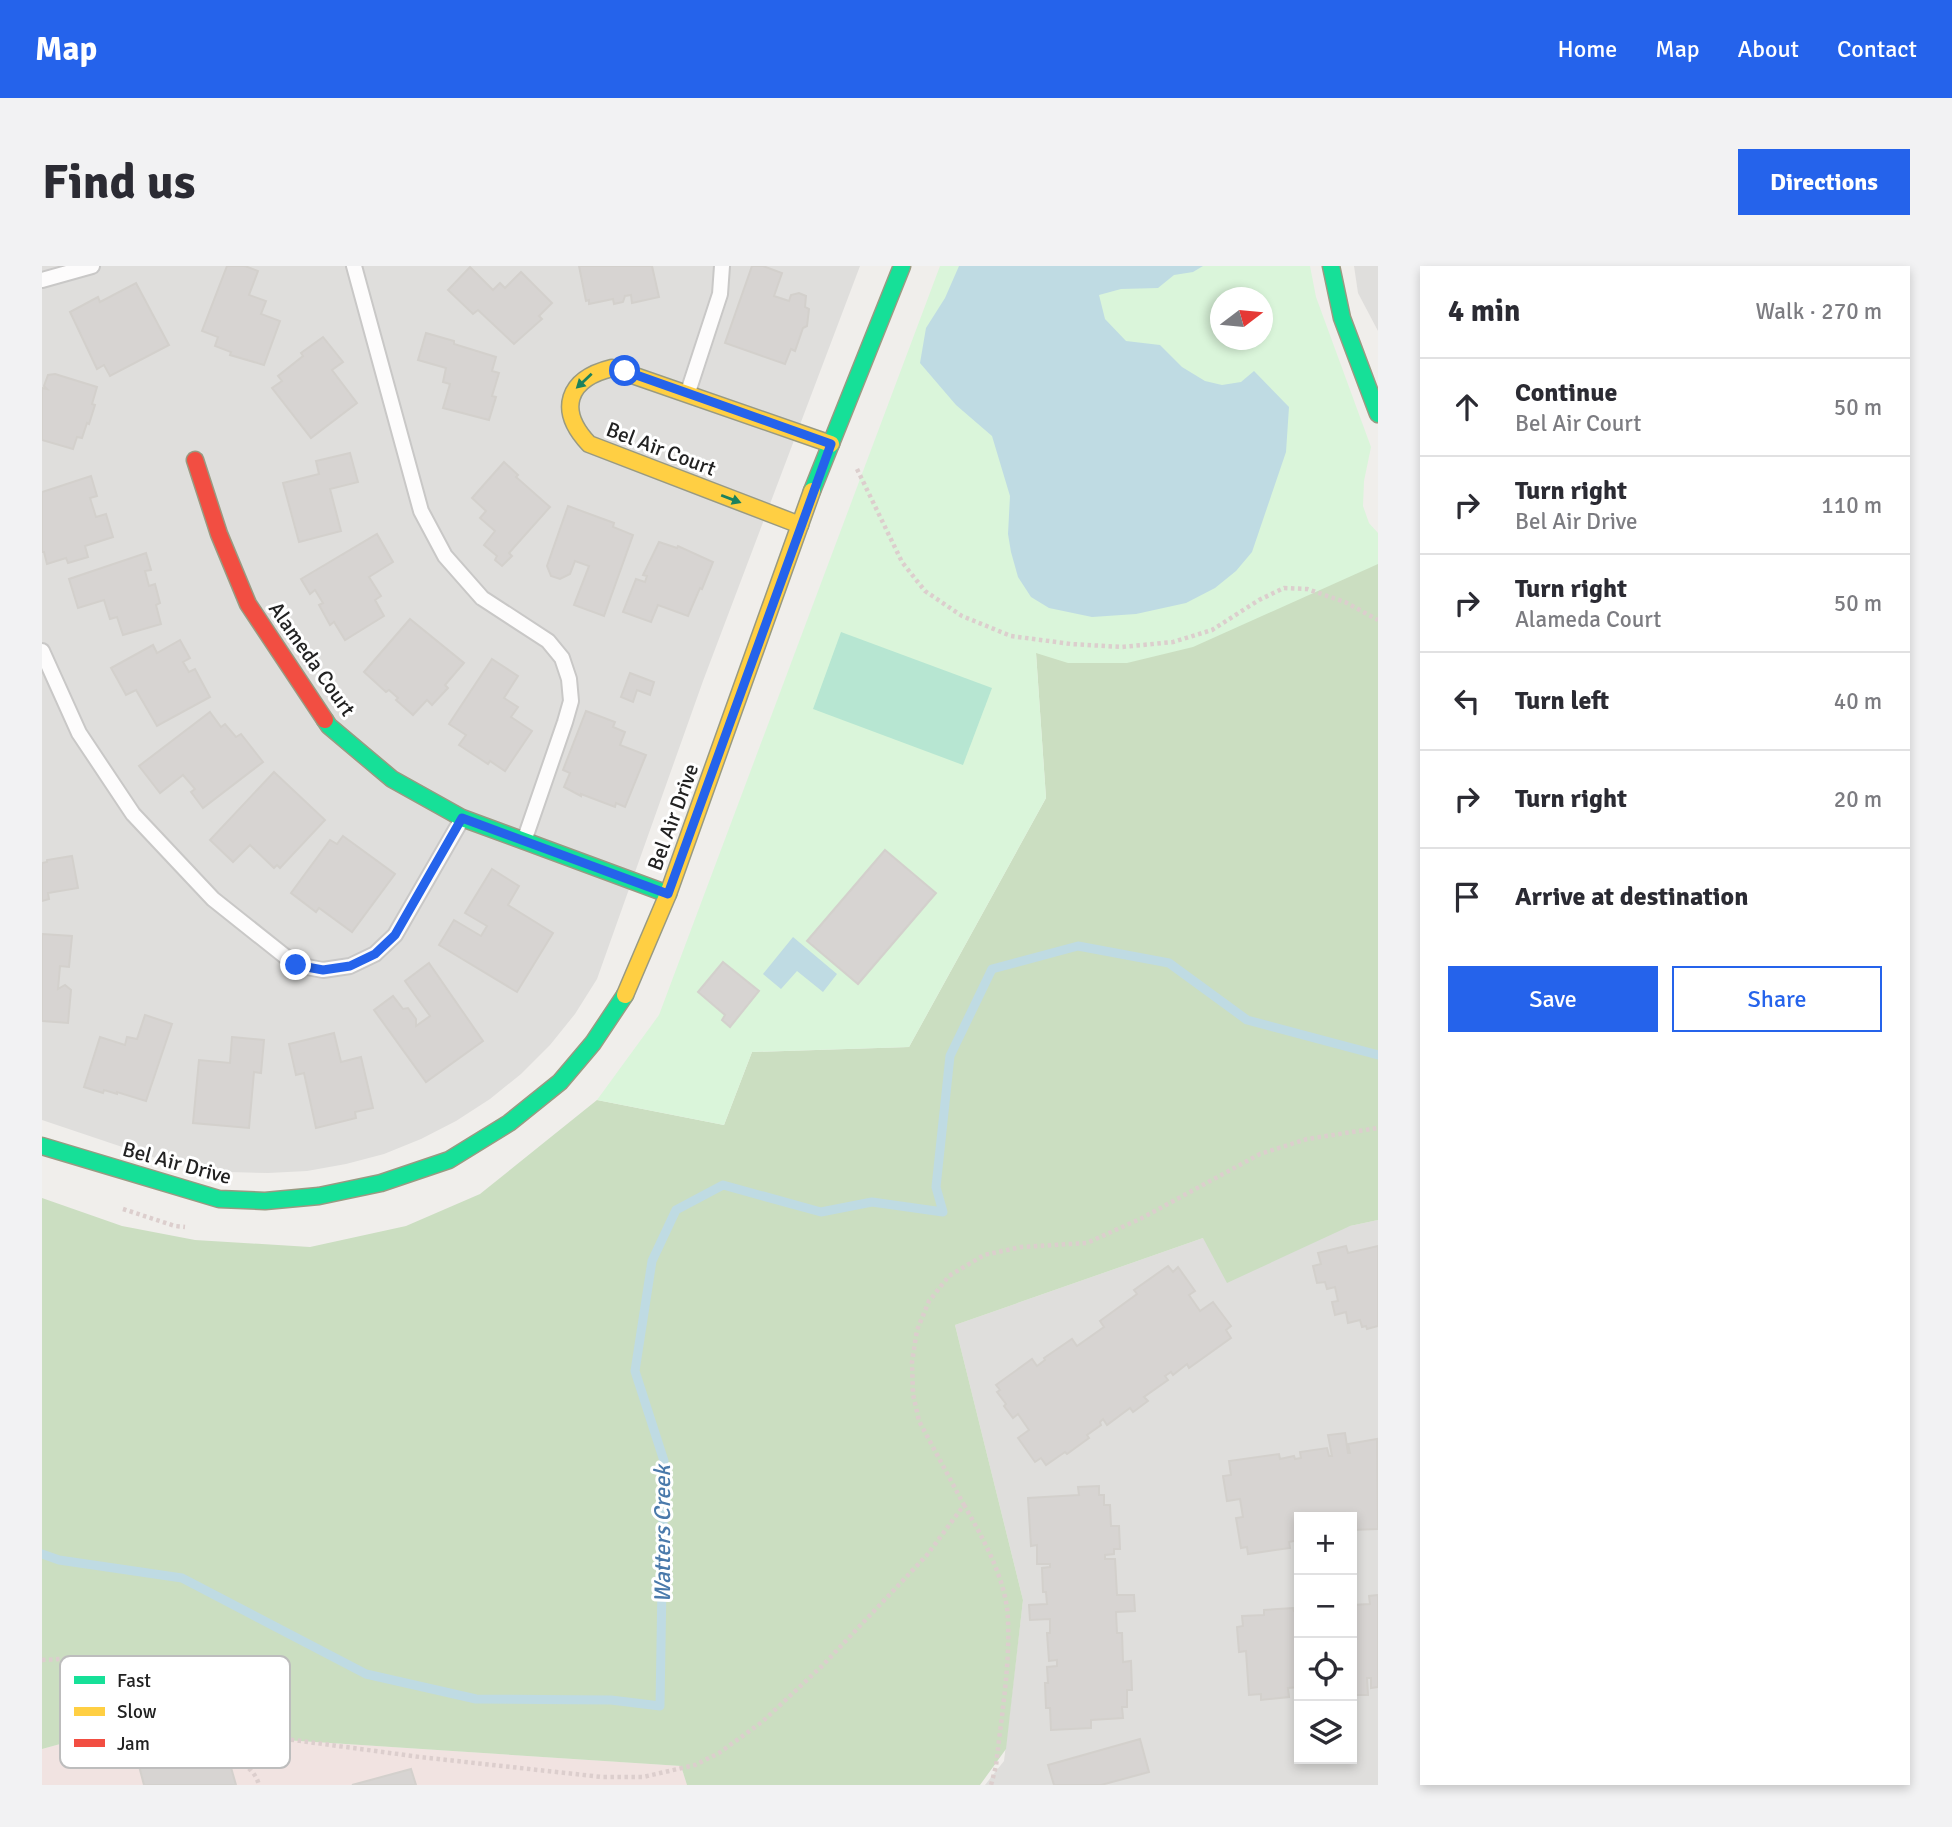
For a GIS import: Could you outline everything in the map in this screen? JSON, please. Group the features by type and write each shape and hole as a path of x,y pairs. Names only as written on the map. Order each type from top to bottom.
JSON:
{"street":[{"name":"Bel Air Drive","path":"42,1146 219,1199 265,1201 319,1196 381,1183 449,1160 519,1115 560,1082 593,1043 621,1003 668,894 800,525 902,266"},
{"path":"1331,266 1342,318 1378,414"},
{"name":"Bel Air Court","path":"800,525 589,444 579,435 572,423 569,410 571,397 586,376 612,368 831,444"},
{"name":"Alameda Court","path":"195,460 219,534 248,604 329,726 392,779 462,818 668,894"}],"lane":[{"path":"42,280 92,266"},
{"path":"354,266 421,511 446,556 482,598 548,641 562,658 569,679 571,701 524,841"},
{"path":"688,393 720,294 722,266"},
{"path":"42,651 79,733 133,814 213,899 296,965 323,970 350,966 375,954 395,935 462,818"}],"path":[{"path":"857,468 902,562 925,591 962,616 1011,636 1122,647 1173,642 1212,631 1259,600 1284,588 1307,589 1345,602 1378,620"},
{"path":"991,1785 996,1766 1008,1618 1000,1581 987,1545 919,1422 913,1394 912,1362 917,1330 929,1301 949,1276 985,1255 1021,1247 1087,1243 1142,1218 1260,1154 1307,1139 1378,1128"},
{"path":"290,1740 602,1777 643,1777 695,1765 719,1753 762,1722 822,1666 926,1555 964,1505"},
{"path":"42,1660 60,1659"},
{"path":"251,1768 260,1785"}],"shaded area":[{"path":"42,266 860,266 703,681 597,979 575,1014 550,1045 521,1074 490,1099 421,1139 384,1154 307,1171 229,1172 152,1157 42,1120"},
{"path":"1354,266 1378,266 1378,331 1358,293"},
{"path":"1378,1220 1378,1785 985,1785 1004,1761 1023,1600 955,1325 1203,1238 1350,1226"},
{"path":"290,1740 681,1766 687,1785 42,1785 42,1749 60,1744 60,1768 290,1768"}],"green space":[{"path":"940,266 1310,266 1316,297 1371,447 1364,481 1363,506 1369,523 1378,533 1378,564 1193,647 1127,663 1068,663 1036,653 1046,798 909,1047 752,1052 724,1125 597,1100 659,1015"},
{"path":"1378,560 1378,1220 1350,1226 1227,1283 1203,1238 955,1325 1023,1600 1006,1749 980,1785 687,1785 681,1766 290,1740 290,1656 60,1656 60,1744 42,1749 42,1198 122,1226 195,1240 310,1247 406,1226 480,1194 597,1100 724,1125 752,1052 909,1047 1046,798 1036,653"},
{"path":"841,632 992,688 963,765 813,709"}],"water":[{"path":"959,266 1203,266 1193,272 1174,275 1158,288 1121,289 1099,295 1105,319 1126,341 1160,345 1182,367 1205,381 1222,385 1241,382 1254,371 1289,407 1286,452 1252,552 1236,571 1215,588 1186,603 1136,614 1092,617 1049,608 1031,597 1018,577 1011,552 1008,534 1010,496 992,436 956,405 920,363 926,328 945,298"},
{"path":"793,937 837,974 823,992 797,971 781,989 763,974"}],"building":[{"path":"227,266 245,266 258,271 249,295 266,301 261,314 280,321 264,365 230,355 231,352 215,346 218,337 202,331"},
{"path":"579,266 652,266 659,297 632,303 631,295 625,296 623,302 614,304 613,299 589,304 589,300 586,301"},
{"path":"752,266 763,266 782,273 774,296 789,301 791,295 799,293 806,296 805,307 809,309 807,326 803,328 795,351 791,349 785,364 725,343"},
{"path":"470,267 493,290 500,283 505,288 521,272 552,303 539,316 542,319 514,344 478,310 473,314 448,290"},
{"path":"136,283 169,345 110,376 104,365 97,369 70,312 98,297 100,302"},
{"path":"426,333 496,357 492,371 499,373 489,420 443,408 450,384 443,382 446,368 418,360"},
{"path":"323,337 343,362 332,370 357,403 311,438 272,388 282,381 278,376 303,356 301,353"},
{"path":"55,374 97,387 89,424 87,423 82,438 77,437 73,449 42,440 42,388 47,389 44,386 48,375"},
{"path":"350,453 358,482 330,489 341,531 299,542 283,483 319,474 316,461"},
{"path":"504,462 518,475 516,477 550,507 509,553 512,556 502,566 495,560 497,556 484,545 495,531 480,518 486,511 472,498"},
{"path":"91,476 97,496 90,498 96,517 106,514 113,537 85,546 88,557 68,563 66,558 47,564 42,552 42,492"},
{"path":"568,506 614,523 613,527 633,535 604,616 574,605 589,566 575,561 570,574 560,579 551,576 547,566"},
{"path":"377,534 393,562 369,577 381,596 375,600 384,616 345,640 334,622 330,625 319,605 323,603 315,590 310,594 301,579"},
{"path":"659,542 677,548 678,546 713,562 688,616 658,605 651,622 623,612 636,579 645,582 647,576 643,575"},
{"path":"146,553 151,570 145,571 149,586 155,584 160,603 156,605 161,624 123,635 117,617 110,619 104,600 78,608 69,579"},
{"path":"410,619 464,663 445,685 448,688 432,705 427,700 413,715 389,690 386,692 364,672"},
{"path":"180,640 190,658 183,662 189,672 195,669 210,697 157,726 136,690 126,695 111,668 153,645 157,653"},
{"path":"492,659 518,676 504,698 518,707 511,717 532,731 505,771 490,761 488,764 459,745 466,735 449,724"},
{"path":"630,673 654,682 650,695 637,690 633,702 621,697"},
{"path":"586,711 615,722 613,727 625,732 620,745 646,755 625,807 616,803 615,807 581,796 564,787 570,773 563,770"},
{"path":"210,712 221,727 225,724 236,737 241,734 263,762 203,808 191,792 195,789 183,775 160,793 139,766"},
{"path":"274,772 325,820 280,868 277,865 274,868 250,845 233,862 210,840"},
{"path":"343,836 395,874 352,932 319,908 316,912 291,893 330,840 337,844"},
{"path":"885,850 936,893 858,984 807,941"},
{"path":"72,856 78,888 48,893 49,899 42,901 42,863"},
{"path":"492,869 519,886 508,905 553,933 517,992 439,945 454,920 481,936 487,926 465,913"},
{"path":"42,934 72,936 69,967 60,966 58,989 65,985 71,990 68,1023 42,1021"},
{"path":"723,962 759,991 730,1027 722,1020 725,1015 698,992"},
{"path":"429,963 483,1041 426,1082 374,1010 393,996 403,1009 408,1008 416,1019 416,1026 430,1016 405,981"},
{"path":"145,1015 172,1024 146,1101 117,1092 104,1090 103,1093 84,1087 100,1037 125,1045 127,1037 137,1039"},
{"path":"334,1033 341,1062 361,1057 373,1108 355,1112 356,1118 316,1128 304,1073 296,1075 289,1044"},
{"path":"232,1037 264,1040 261,1073 254,1072 249,1128 193,1123 199,1060 230,1063"},
{"path":"1346,1246 1348,1253 1378,1246 1378,1326 1367,1329 1366,1326 1362,1327 1360,1320 1348,1323 1346,1312 1335,1315 1332,1302 1338,1301 1335,1287 1327,1289 1325,1282 1317,1283 1313,1266 1321,1264 1318,1253"},
{"path":"1168,1266 1173,1272 1178,1267 1195,1291 1189,1295 1200,1311 1213,1302 1231,1326 1226,1330 1231,1338 1189,1368 1187,1364 1173,1375 1171,1372 1165,1376 1168,1380 1144,1397 1148,1401 1133,1412 1130,1408 1107,1425 1103,1419 1101,1425 1087,1435 1089,1438 1067,1454 1065,1452 1046,1465 1041,1458 1035,1462 1018,1438 1029,1430 1018,1414 1013,1418 1004,1406 1006,1404 997,1392 1000,1390 996,1385 1032,1359 1037,1366 1072,1339 1077,1346 1104,1327 1100,1321 1137,1294 1134,1290"},
{"path":"1345,1433 1348,1453 1348,1444 1377,1439 1378,1529 1357,1530 1357,1512 1294,1512 1294,1541 1289,1542 1290,1548 1248,1554 1247,1547 1241,1548 1236,1518 1243,1517 1240,1499 1227,1501 1223,1476 1231,1475 1229,1461 1279,1454 1280,1459 1294,1456 1295,1459 1301,1458 1300,1452 1327,1448 1329,1456 1332,1456 1328,1435"},
{"path":"1099,1486 1099,1495 1104,1495 1104,1505 1110,1505 1111,1526 1119,1526 1120,1549 1114,1549 1114,1554 1105,1555 1105,1559 1115,1559 1117,1595 1134,1595 1135,1611 1116,1612 1117,1633 1122,1633 1123,1662 1131,1661 1132,1690 1127,1690 1127,1707 1122,1707 1123,1718 1091,1720 1091,1728 1051,1730 1050,1708 1046,1708 1045,1683 1048,1683 1047,1667 1057,1666 1057,1660 1049,1661 1047,1633 1050,1633 1050,1619 1030,1620 1029,1605 1047,1604 1046,1592 1043,1592 1042,1568 1050,1567 1050,1564 1037,1564 1037,1545 1031,1546 1028,1498 1079,1495 1078,1487"},
{"path":"1378,1595 1378,1687 1371,1688 1371,1678 1367,1678 1368,1695 1357,1695 1357,1605 1370,1604 1369,1596"},
{"path":"1293,1608 1294,1611 1294,1687 1288,1688 1289,1697 1261,1700 1261,1694 1249,1695 1246,1651 1239,1652 1237,1627 1243,1626 1242,1616 1264,1615 1264,1610"},
{"path":"1140,1739 1149,1772 1101,1785 1054,1785 1048,1765"},
{"path":"140,1768 231,1768 236,1785 144,1785"},
{"path":"411,1769 416,1785 352,1785"}],"waterway":[{"name":"Watters Creek","path":"42,1554 59,1560 182,1578 366,1674 476,1699 611,1700 660,1706 664,1461 635,1371 652,1261 676,1210 723,1185 821,1212 872,1202 943,1212 936,1187 950,1056 992,969 1078,946 1169,963 1247,1020 1378,1055"}],"traffic: fast":[{"path":"812,491 902,266"},
{"path":"1331,266 1342,318 1378,414"},
{"path":"325,720 392,779 462,818 668,894"},
{"path":"42,1146 219,1199 265,1201 319,1196 381,1183 449,1160 509,1123 560,1082 593,1043 625,995"}],"traffic: slow":[{"path":"800,525 589,444 573,419 570,408 572,397 585,380 612,368 831,444"},
{"path":"625,995 668,894 812,491"}],"traffic: jam":[{"path":"195,460 219,534 248,604 325,720"}],"route":[{"path":"296,965 323,970 350,966 375,954 395,935 462,818 668,894 831,444 625,371"}]}
